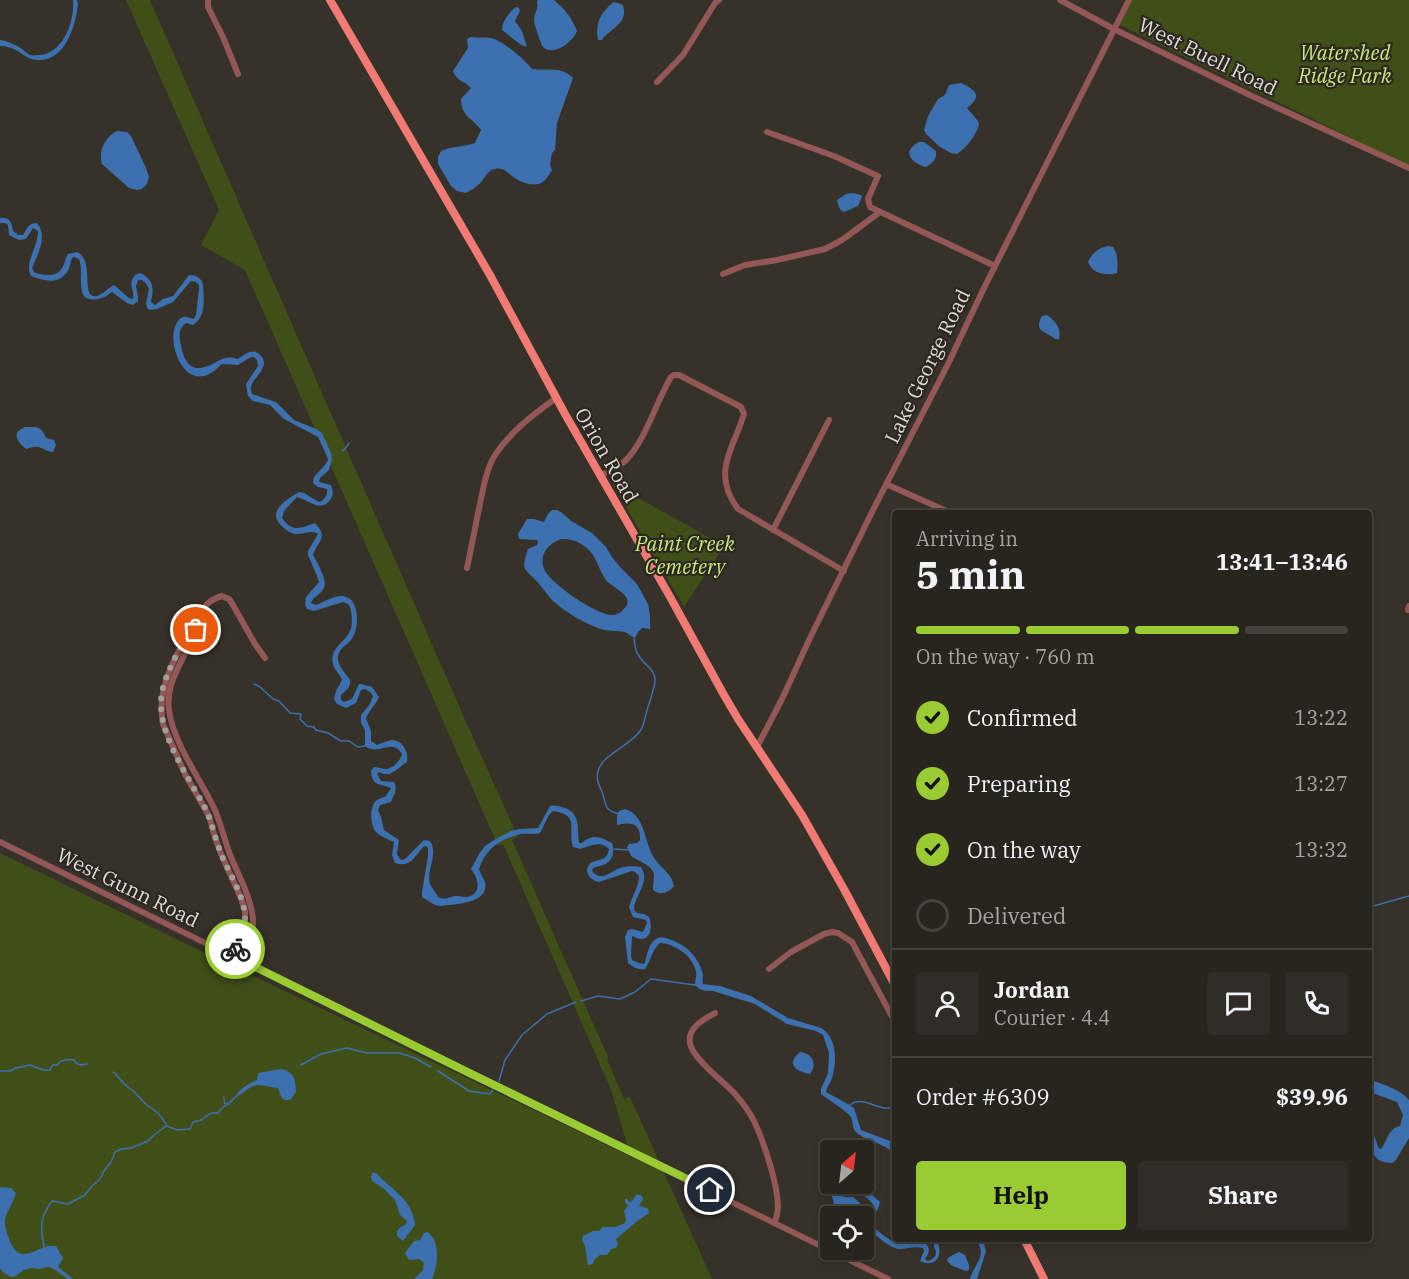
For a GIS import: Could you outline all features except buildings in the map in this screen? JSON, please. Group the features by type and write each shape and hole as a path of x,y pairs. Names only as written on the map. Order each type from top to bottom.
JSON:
{"main road":[{"name":"Orion Road","path":"330,0 481,259 556,398 724,695 802,815 892,979"},
{"path":"1026,1242 1044,1279"}],"street":[{"path":"208,0 211,13 238,74"},
{"name":"West Buell Road","path":"1059,0 1254,97 1409,168"},
{"name":"Lake George Road","path":"757,747 1129,0"},
{"path":"657,82 683,55 717,1"},
{"path":"767,132 834,156 878,176 868,199 870,207 995,266"},
{"path":"723,274 745,265 825,249 842,240 880,212"},
{"path":"600,476 623,462 631,454 671,377 679,375 741,407 744,414 727,460 725,472 728,495 738,509 844,571"},
{"path":"467,567 489,466 508,439 528,419 556,398"},
{"path":"773,530 829,420"},
{"path":"886,484 944,510"},
{"path":"248,927 252,911 247,889 231,857 214,808 172,724 168,708 171,685 196,630 202,608 209,601 222,596 229,599 265,657"},
{"path":"197,620 191,627 163,686 162,716 164,726 185,774 209,816 245,911 249,941 242,952 235,957"},
{"path":"164,726 172,724"},
{"path":"211,823 218,820"},
{"name":"West Gunn Road","path":"0,842 888,1279"},
{"path":"769,969 790,952 824,934 832,932 842,935 852,942 892,1017"},
{"path":"715,1012 701,1021 694,1029 689,1038 690,1045 701,1060 735,1094 753,1120 777,1192 778,1213 774,1223"}],"green space":[{"path":"126,0 150,0 518,837 512,840 608,1057 624,1099 630,1097 712,1279 0,1279 0,853 636,1159 629,1151 612,1093 602,1069 503,844 498,846 245,270 201,245 219,210"},
{"name":"Watershed Ridge Park","path":"1132,0 1409,0 1409,166 1120,25"},
{"name":"Paint Creek Cemetery","path":"612,483 724,546 684,607"}],"water":[{"path":"73,0 77,0 78,5 74,25 59,52 42,60 31,59 14,49 0,46 0,40 6,41 32,55 47,53 55,49 66,35 72,17"},
{"path":"538,0 554,0 573,22 577,31 562,47 547,50 543,47 534,20"},
{"path":"614,2 623,5 623,17 602,40 598,40 597,29 600,19 605,10"},
{"path":"516,7 520,11 515,21 522,31 527,47 502,30 506,17"},
{"path":"471,37 495,39 519,56 532,69 559,70 573,78 557,123 555,150 552,153 550,165 552,170 541,183 524,183 505,170 498,169 487,174 479,185 466,193 457,191 451,186 438,164 441,151 475,143 481,130 463,110 461,99 471,88 456,77 453,71 468,48 467,39"},
{"path":"961,83 971,88 976,94 975,100 967,108 979,125 970,141 957,154 940,147 924,130 928,116 938,99 945,95 949,85"},
{"path":"117,131 127,132 131,136 146,168 149,177 142,189 129,188 102,164 101,154 104,145"},
{"path":"919,142 924,142 936,151 934,161 926,167 912,160 909,153 910,149"},
{"path":"853,193 862,197 858,206 842,211 837,200 846,194"},
{"path":"0,218 8,219 13,231 18,235 23,235 34,223 37,223 40,228 42,239 32,268 35,273 53,275 57,273 62,268 68,254 77,252 86,263 89,292 92,295 97,296 114,285 133,299 131,285 135,275 140,273 150,281 153,289 151,302 155,305 173,296 189,275 198,277 203,285 202,313 197,322 193,325 186,323 180,332 186,361 199,368 224,359 237,359 248,353 257,352 263,358 264,366 252,384 252,394 276,402 294,420 322,433 332,459 329,470 319,482 331,485 332,496 326,504 318,506 297,497 284,511 282,518 289,526 297,528 315,523 321,532 321,539 313,555 322,572 325,585 311,603 316,605 343,596 353,602 357,613 353,637 338,656 340,665 350,680 349,687 341,695 341,700 344,702 352,699 359,684 372,687 379,697 366,718 371,731 371,741 377,745 390,740 396,741 406,751 407,762 394,772 377,774 381,781 394,782 396,787 391,802 380,805 378,810 384,830 399,840 397,854 400,859 406,858 424,840 430,841 433,857 429,878 438,897 444,899 457,896 467,897 477,889 476,876 471,869 485,846 511,831 538,828 550,806 565,808 576,818 579,843 597,837 612,843 611,859 606,864 593,868 592,871 603,876 630,866 641,867 644,873 643,884 634,910 649,917 651,923 648,936 641,939 632,936 632,960 644,964 653,941 660,937 667,938 693,954 703,975 703,984 720,986 751,996 788,1018 821,1028 830,1037 835,1055 832,1077 826,1092 854,1108 861,1130 890,1141 892,1152 874,1140 859,1135 849,1115 821,1094 828,1073 829,1053 823,1035 787,1024 755,1004 699,988 695,985 696,971 691,960 682,951 671,946 660,943 645,969 636,968 628,963 625,937 628,930 643,932 647,923 646,920 633,917 629,907 639,876 632,871 599,882 592,879 587,872 590,863 604,858 609,849 599,844 580,849 573,847 570,819 562,813 553,811 540,833 513,836 490,850 479,869 485,882 485,889 477,899 440,906 422,897 428,848 423,847 409,863 395,863 392,855 394,842 376,832 372,820 374,803 386,796 391,788 377,784 373,780 371,771 374,767 390,768 398,762 402,754 394,747 376,750 365,746 365,730 361,723 361,715 370,704 373,696 370,692 365,689 361,690 356,703 346,708 337,704 334,699 342,680 332,659 338,646 350,631 352,619 350,607 343,602 314,611 307,609 306,597 319,582 308,555 318,534 313,532 291,533 278,522 276,516 279,507 299,492 319,502 325,497 327,489 313,483 314,477 328,460 318,437 284,419 270,405 253,401 248,396 246,384 258,366 254,357 238,365 222,364 207,375 197,376 189,373 182,365 174,345 174,334 181,318 194,319 196,315 199,285 196,282 191,281 173,302 157,309 147,308 149,289 145,282 140,280 136,286 138,301 133,305 112,292 99,299 89,299 85,297 81,288 79,259 72,258 68,270 59,279 46,280 31,276 29,265 38,231 33,228 26,239 19,240 9,235 8,225 0,223"},
{"path":"1108,246 1113,247 1116,253 1117,273 1100,273 1088,262 1096,251"},
{"path":"1047,315 1057,325 1060,332 1059,339 1055,339 1040,328 1042,316"},
{"path":"38,428 46,438 54,440 56,445 53,452 36,447 26,449 17,438 20,429"},
{"path":"552,510 561,512 571,521 592,533 606,547 621,568 637,584 648,604 650,629 642,628 635,638 624,632 604,630 590,625 551,599 527,572 524,562 528,549 537,545 538,542 537,540 519,539 518,534 527,519 544,522","holes":["566,539 587,548 606,580 623,593 628,601 621,612 611,615 592,608 567,592 548,575 543,564 544,554 555,542"]},
{"path":"625,809 637,817 653,856 673,881 674,886 667,892 658,893 653,890 653,871 631,856 627,847 640,840 640,834 634,825 617,825 619,811"},
{"path":"800,1052 808,1054 813,1060 814,1066 810,1074 794,1067 793,1060"},
{"path":"281,1069 289,1072 295,1080 296,1092 291,1099 283,1099 278,1088 256,1085 236,1096 230,1105 224,1104 223,1095 225,1103 230,1104 241,1089 257,1080 258,1073"},
{"path":"1372,1081 1396,1090 1409,1100 1409,1138 1396,1160 1392,1163 1384,1162 1374,1155 1372,1150 1372,1129 1380,1149 1391,1132 1400,1126 1403,1115 1397,1102 1372,1093"},
{"path":"373,1172 401,1196 410,1209 415,1225 403,1241 397,1236 397,1231 407,1221 400,1215 395,1200 372,1181"},
{"path":"0,1187 11,1188 16,1193 5,1220 8,1235 16,1251 24,1254 48,1246 56,1246 63,1258 58,1267 73,1279 68,1279 47,1267 24,1270 14,1277 1,1270"},
{"path":"637,1194 643,1199 639,1206 647,1208 648,1214 616,1239 618,1244 616,1248 611,1249 607,1255 600,1255 593,1264 588,1265 583,1236 599,1231 603,1227 615,1227 625,1223 624,1211 628,1206 625,1199 632,1201"},
{"path":"831,1194 844,1194 844,1197 853,1197 860,1203 860,1206 835,1206"},
{"path":"863,1194 871,1194 880,1202 874,1214 874,1206"},
{"path":"874,1227 892,1242 906,1244 924,1242 929,1249 925,1259 928,1261 936,1255 934,1242 939,1242 939,1253 934,1262 925,1263 920,1261 923,1248 899,1249 874,1233"},
{"path":"428,1232 437,1248 434,1273 432,1279 414,1279 423,1270 424,1263 419,1259 409,1260 405,1253 414,1241 420,1240 424,1233"},
{"path":"977,1242 984,1242 986,1251 977,1279 970,1279 981,1255"},
{"path":"959,1252 965,1255 969,1270 955,1267 947,1260"}],"waterway":[{"path":"342,451 349,443"},
{"path":"619,814 607,808 598,782 598,773 605,759 635,737 641,729 655,682 654,674 635,648 634,638"},
{"path":"254,684 279,701 290,713 301,714 300,719 307,726 328,733 341,741 349,741 358,747 365,746"},
{"path":"614,849 628,850"},
{"path":"1372,906 1409,896"},
{"path":"581,1001 598,996 620,999 635,992 651,979 695,985"},
{"path":"499,1081 505,1060 522,1035 547,1014 576,1002"},
{"path":"301,1065 321,1054 347,1048 367,1053 399,1053 415,1058 431,1067"},
{"path":"0,1071 10,1071 30,1065 50,1070 53,1065 67,1060 74,1060 80,1065 87,1064"},
{"path":"438,1071 469,1091 490,1094 493,1090"},
{"path":"113,1072 158,1114 167,1126 177,1130 190,1129 193,1122 201,1120 210,1113 218,1113 238,1095"},
{"path":"850,1105 855,1102 866,1102 883,1108 892,1108"},
{"path":"44,1247 42,1223 45,1212 52,1201 68,1204 85,1195 100,1179 115,1152 148,1141 166,1126"}],"way so far":[{"path":"196,630 197,620 191,627 163,686 162,716 164,726 185,774 209,816 222,855 241,898 245,911 245,926 235,949"}],"route":[{"path":"235,949 235,957 710,1190"}]}
